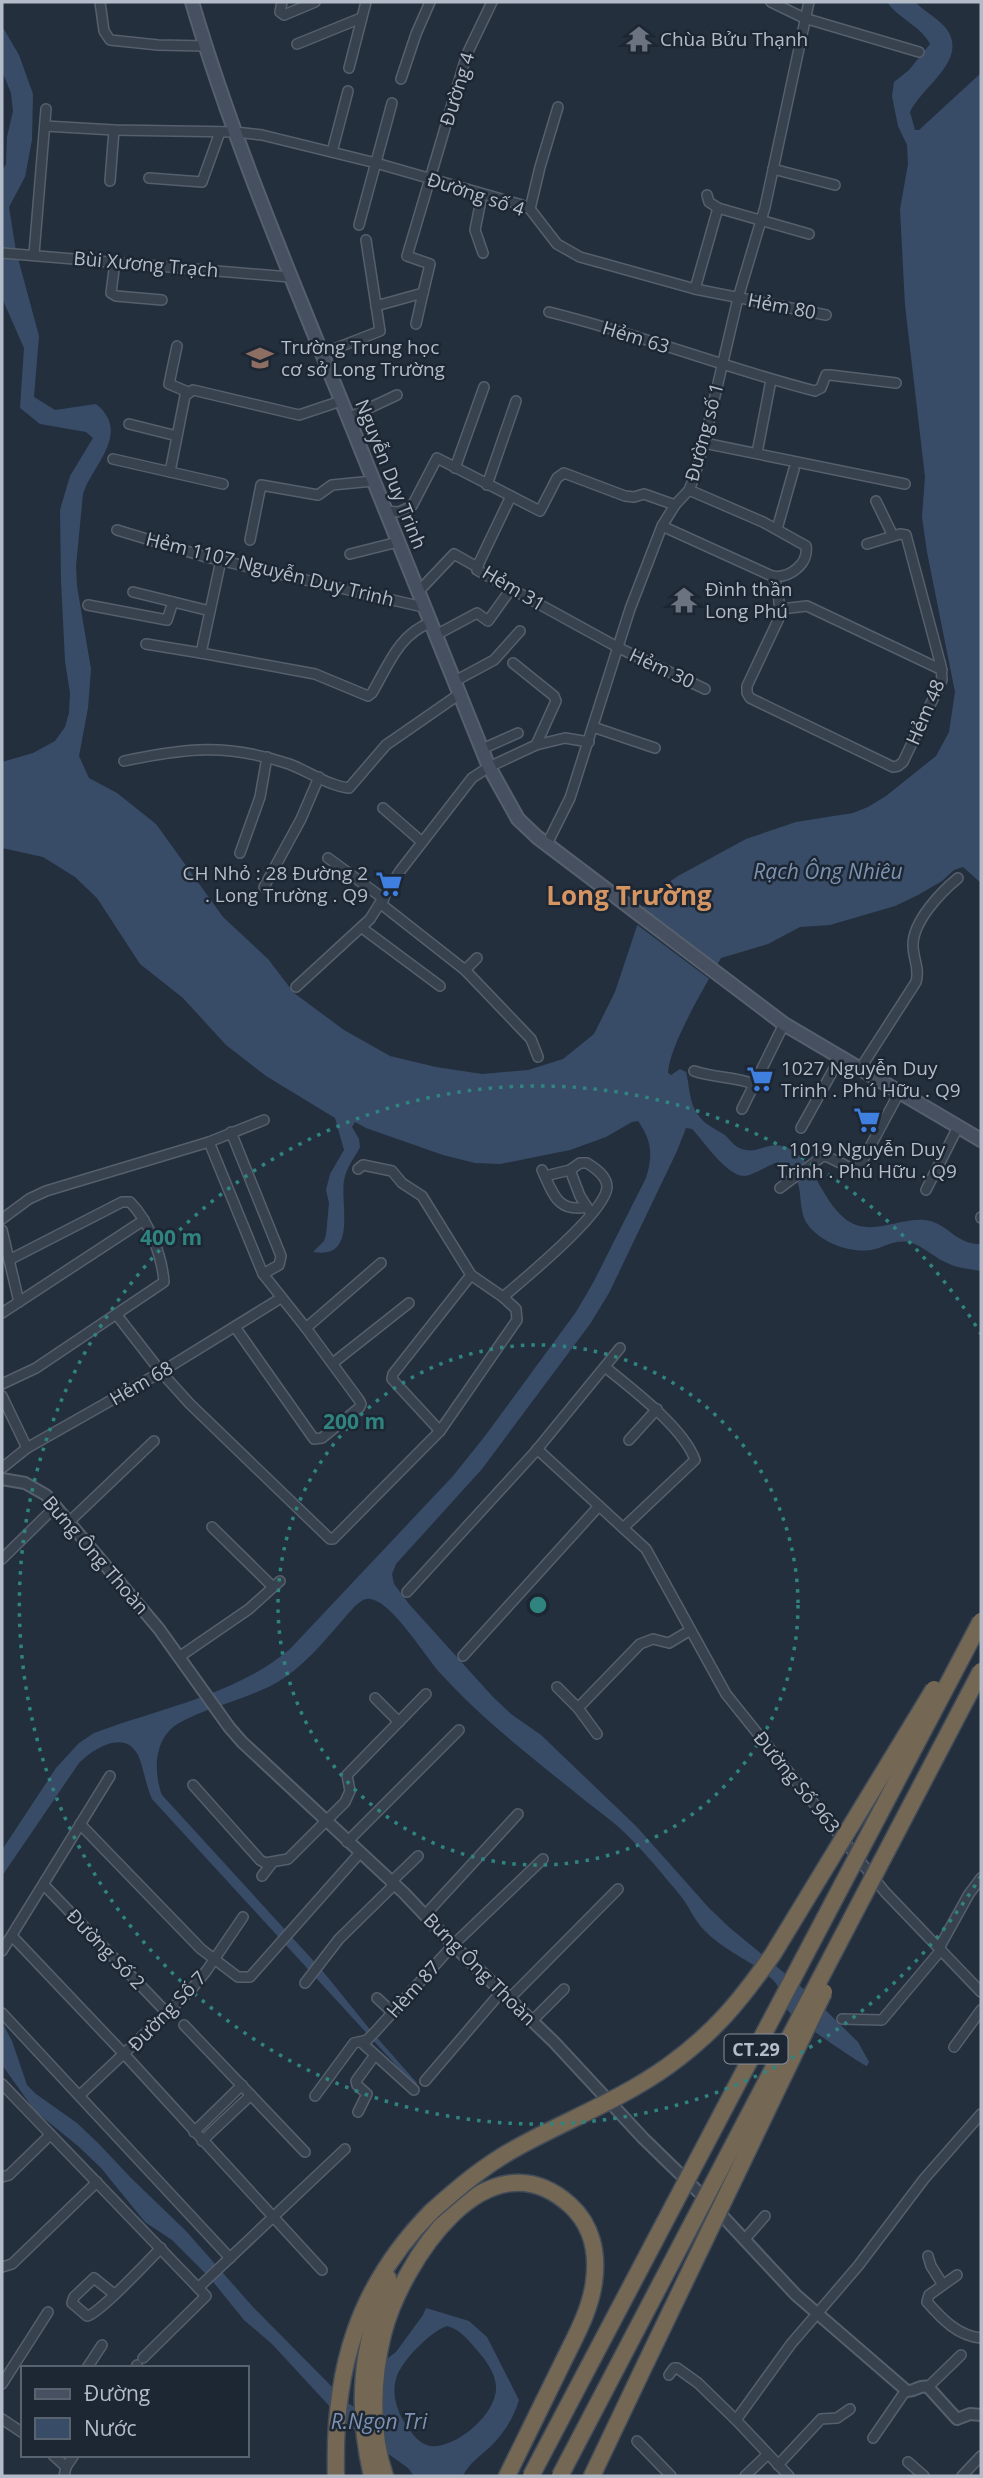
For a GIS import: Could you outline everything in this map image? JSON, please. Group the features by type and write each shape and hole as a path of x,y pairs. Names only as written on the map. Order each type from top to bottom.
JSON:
{"highway":[{"path":"335,2476 337,2421 352,2340 366,2301 387,2263 432,2211 460,2186 515,2148 618,2096 666,2067 725,2019 773,1954 981,1612"},
{"name":"CT.29","path":"531,2476 981,1621"},
{"path":"592,2476 847,1944 981,1673"},
{"name":"CT.29","path":"560,2476 981,1673"},
{"path":"385,2476 380,2464 376,2431 375,2386 383,2333 402,2285 434,2234 462,2206 476,2196 506,2184 536,2186 565,2200 587,2225 596,2261 594,2283 584,2317 507,2476"},
{"path":"372,2476 362,2421 362,2384 367,2343 391,2269 414,2230"}],"main road":[{"name":"Nguyễn Duy Trinh","path":"192,2 235,132 290,277 489,767 518,819 784,1024"},
{"path":"784,1024 981,1140"}],"street":[{"path":"100,2 104,31 110,40 205,46"},
{"path":"282,2 280,12 284,15 315,2"},
{"path":"349,68 366,2"},
{"path":"401,79 430,2"},
{"name":"Đường 4","path":"423,293 430,264 407,256 467,54 492,2"},
{"path":"771,2 804,18 919,52"},
{"name":"Đường số 1","path":"547,844 570,797 630,609 662,526 688,490 704,443 738,298 773,169 809,2"},
{"path":"297,44 361,18"},
{"path":"332,152 348,91"},
{"path":"359,225 392,103"},
{"path":"530,209 558,107"},
{"path":"29,254 46,109"},
{"name":"Đường số 4","path":"45,126 235,132 273,137 376,163 530,209 549,236 569,253 695,289 738,298"},
{"path":"110,181 114,130"},
{"path":"149,178 202,182 220,132"},
{"path":"773,169 835,185"},
{"path":"482,195 475,230 483,253"},
{"path":"707,195 709,202 719,208 808,234"},
{"path":"695,289 719,208"},
{"path":"321,354 380,331 366,240"},
{"name":"Bùi Xương Trạch","path":"2,253 290,277"},
{"path":"115,261 111,293 116,296 162,300"},
{"path":"376,306 423,293 416,324"},
{"name":"Hẻm 80","path":"738,298 826,315"},
{"name":"Hẻm 63","path":"549,312 815,391 821,388 826,375 895,383"},
{"path":"177,346 169,384 188,392"},
{"path":"757,453 771,380"},
{"path":"455,468 484,387"},
{"path":"170,472 188,392 193,390 299,415 341,401"},
{"path":"348,418 397,395"},
{"path":"487,485 516,401"},
{"path":"129,424 177,436"},
{"path":"704,443 905,484"},
{"path":"385,510 399,512 412,506 437,458 540,511 556,478 564,473 625,496 644,494 675,505"},
{"path":"113,459 223,484"},
{"path":"777,529 794,469"},
{"path":"250,540 261,485 318,495 332,485 373,481"},
{"path":"662,526 772,576 784,577 790,574 803,560 806,546 777,529 688,490"},
{"name":"Hẻm 31","path":"511,496 477,567 480,572 619,648"},
{"path":"867,544 893,536 876,501"},
{"name":"Hẻm 1107 Nguyễn Duy Trinh","path":"117,530 221,560 424,607"},
{"name":"Hẻm 48","path":"781,610 778,622 747,686 750,698 893,767 898,766 903,762 942,680 942,670 908,539 906,535 893,536"},
{"path":"350,554 398,542"},
{"path":"418,592 454,554 477,567"},
{"path":"201,653 221,560"},
{"path":"772,576 781,610 807,606 942,670"},
{"path":"146,644 315,674 370,695 407,636 417,627 433,629 477,613 488,621 511,589"},
{"path":"133,592 210,611"},
{"path":"88,605 164,620 169,618 173,602"},
{"path":"124,761 173,750 218,748 267,757 349,788 386,745 494,660 520,631"},
{"name":"Hẻm 30","path":"619,648 705,689"},
{"path":"513,663 554,696 556,701 536,745"},
{"path":"593,727 655,748"},
{"path":"482,749 517,733"},
{"path":"296,987 362,928 422,842 472,778 536,745 565,738 589,742"},
{"path":"240,853 260,797 267,757"},
{"path":"264,887 301,819 319,777"},
{"path":"383,808 422,842"},
{"path":"328,858 465,970 531,1039 538,1057"},
{"path":"860,1069 916,982 918,968 913,944 919,927 940,892 958,878"},
{"path":"362,928 440,986"},
{"path":"465,970 477,958"},
{"path":"742,1109 784,1024"},
{"path":"801,1128 840,1058"},
{"path":"694,1071 705,1075 729,1076 754,1084"},
{"path":"780,1188 823,1156 857,1171 899,1093"},
{"path":"2,1219 29,1199 46,1191 209,1142 264,1120"},
{"path":"926,1190 958,1127"},
{"path":"232,1132 281,1256 279,1265 263,1274"},
{"path":"209,1142 263,1274 333,1363 361,1404 318,1440 314,1439 235,1327"},
{"path":"503,1297 566,1242 589,1210 603,1198 607,1188 604,1179 587,1163 579,1163 570,1170 543,1173 564,1207 589,1210"},
{"path":"116,1314 160,1372 228,1442 333,1539 440,1432 517,1320 516,1309 471,1275 422,1196 402,1184 392,1171 363,1165 358,1169"},
{"path":"570,1170 589,1210"},
{"path":"2,1384 36,1368 164,1282 162,1263 144,1220 131,1202 122,1202 9,1260"},
{"path":"2,1312 144,1220"},
{"path":"2,1230 19,1302"},
{"path":"306,1328 381,1263"},
{"path":"440,1432 392,1379 393,1374 471,1275"},
{"name":"Hẻm 68","path":"2,1468 27,1448 160,1372 281,1298"},
{"path":"333,1363 409,1303"},
{"path":"407,1592 537,1450 620,1348"},
{"path":"605,1367 657,1409 695,1460 624,1528"},
{"path":"2,1396 27,1448"},
{"path":"629,1440 657,1409"},
{"path":"70,1521 154,1441"},
{"name":"Đường Số 963","path":"537,1450 646,1549 689,1631 734,1704 885,1892 981,1992"},
{"name":"Bưng Ông Thoàn","path":"2,1479 25,1483 46,1495 70,1521 181,1660 229,1727 532,2021 643,2138 745,2239 796,2295 906,2390"},
{"path":"2,1559 56,1506"},
{"path":"463,1656 599,1506"},
{"path":"181,1660 276,1584 212,1527"},
{"path":"579,1708 640,1644 653,1639 669,1643 689,1631"},
{"path":"557,1687 579,1708 597,1734"},
{"path":"193,1785 260,1860 272,1863 288,1859 327,1822 349,1796 347,1775 426,1694"},
{"path":"376,1698 399,1722"},
{"path":"347,1842 460,1730"},
{"path":"2,1951 110,1776"},
{"path":"425,1915 518,1814"},
{"path":"80,1824 214,1960 245,1979 250,1977 277,1944 295,1928 359,1854"},
{"path":"307,1979 339,1939 418,1856"},
{"name":"Hèm 87","path":"315,2096 354,2043 364,2041 375,2032 453,1945 542,1859"},
{"path":"262,1876 272,1863"},
{"path":"842,2019 882,2020 940,1949 969,1894 981,1878"},
{"name":"Đường Số 2","path":"44,1885 168,2014"},
{"path":"425,2081 505,1996 618,1889"},
{"name":"Đường Số 7","path":"80,2095 191,1990 243,1917"},
{"path":"12,1936 322,2270"},
{"path":"532,2021 564,1989"},
{"path":"377,1998 392,2012"},
{"path":"954,2048 981,2010"},
{"path":"2,2013 230,2258"},
{"path":"184,2025 304,2152"},
{"path":"364,2041 375,2055 414,2090"},
{"path":"358,2112 368,2094 356,2081 375,2055"},
{"path":"2,2084 201,2286 206,2296 139,2364"},
{"path":"194,2132 242,2085"},
{"path":"202,2141 251,2095"},
{"path":"736,2420 791,2344 858,2266 924,2179 981,2114"},
{"path":"2,2177 12,2172 50,2135"},
{"path":"201,2286 345,2149"},
{"path":"2,2267 12,2264 97,2182"},
{"path":"745,2239 765,2217"},
{"path":"114,2294 94,2278 74,2297 72,2303 91,2316 114,2294 161,2248"},
{"path":"928,2256 943,2285"},
{"path":"957,2275 929,2295 927,2302 943,2320 964,2333 981,2338"},
{"path":"2,2384 48,2312"},
{"path":"88,2366 102,2345"},
{"path":"928,2387 961,2355"},
{"path":"669,2375 677,2368 698,2384 789,2476"},
{"path":"873,2438 906,2390 912,2392 920,2386 928,2387 955,2418 960,2419 971,2414 981,2415"},
{"path":"778,2465 821,2419 837,2418 850,2409"},
{"path":"2,2419 21,2432"},
{"path":"637,2441 671,2476"},
{"path":"745,2476 768,2454"},
{"path":"962,2476 981,2456"},
{"path":"908,2462 924,2476"}],"water":[{"name":"Rạch Ông Nhiêu","path":"887,2 915,2 945,27 951,39 949,61 910,112 915,130 919,130 981,73 981,883 963,867 895,906 830,925 800,927 768,944 721,958 681,1032 668,1073 671,1075 680,1069 686,1072 696,1112 707,1124 737,1146 751,1150 778,1145 792,1150 812,1172 836,1210 852,1223 872,1227 914,1220 932,1222 964,1241 981,1244 981,1271 949,1264 912,1243 896,1242 863,1251 828,1242 808,1225 798,1185 791,1173 775,1163 749,1175 738,1175 716,1157 692,1129 686,1128 609,1293 590,1324 482,1469 396,1564 392,1574 394,1584 409,1604 493,1697 511,1714 541,1735 637,1827 730,1928 805,1990 858,2042 869,2062 867,2066 854,2058 789,2012 773,1980 704,1930 680,1895 626,1833 492,1724 442,1675 398,1619 379,1602 368,1599 356,1605 313,1653 284,1678 259,1691 192,1716 171,1729 160,1746 157,1776 162,1795 321,1969 417,2083 416,2087 152,1799 139,1757 133,1748 118,1742 110,1744 101,1747 79,1763 2,1876 2,1850 56,1768 79,1743 94,1733 228,1687 271,1664 290,1649 453,1476 576,1312 646,1178 650,1148 638,1121 606,1137 570,1150 500,1164 475,1163 443,1155 355,1122 352,1127 360,1147 348,1167 344,1181 342,1239 336,1248 327,1252 313,1252 326,1235 329,1203 326,1190 330,1174 344,1150 335,1118 266,1076 226,1045 183,998 140,964 97,898 75,877 43,857 2,848 2,762 33,753 55,741 65,727 69,713 70,693 65,661 61,580 60,510 70,476 93,438 86,432 40,424 20,408 24,348 2,298 2,171 6,164 7,137 13,111 11,93 2,71 2,26 19,55 33,94 32,140 25,177 9,207 16,251 39,336 34,397 55,410 96,404 106,415 110,426 106,449 83,494 76,566 91,669 88,708 79,756 89,778 117,793 156,824 223,917 268,959 294,993 344,1030 390,1056 482,1074 528,1070 563,1059 594,1034 615,992 644,905 658,890 746,839 796,822 853,813 868,807 936,756 949,732 955,692 922,517 925,477 905,305 900,209 908,164 907,145 898,126 892,96 894,82 909,70 930,44 921,32"},
{"name":"R.Ngọn Tri","path":"2,2022 12,2041 27,2085 77,2123 99,2144 186,2231 253,2307 348,2403 354,2407 362,2406 384,2361 396,2352 426,2308 469,2321 487,2337 519,2400 504,2431 471,2464 463,2476 414,2476 408,2468 345,2423 272,2344 244,2320 210,2278 172,2240 145,2222 101,2168 35,2111 2,2065","holes":["452,2327 466,2338 489,2366 494,2376 495,2396 483,2418 474,2427 452,2442 430,2446 418,2440 403,2420 395,2400 394,2389 403,2364 417,2348 440,2329"]}],"pier":[{"path":"639,911 718,970 712,981 636,924"}],"place":[{"name":"Chùa Bửu Thạnh","path":"639,39"},
{"name":"Trường Trung học cơ sở Long Trường","path":"260,358"},
{"name":"Đình thần Long Phú","path":"684,600"},
{"name":"CH Nhỏ : 28 Đường 2 . Long Trường . Q9","path":"389,884"},
{"name":"1027 Nguyễn Duy Trinh . Phú Hữu . Q9","path":"760,1079"},
{"name":"1019 Nguyễn Duy Trinh . Phú Hữu . Q9","path":"867,1120"}],"district":[{"name":"Long Trường","path":"629,895"}]}
